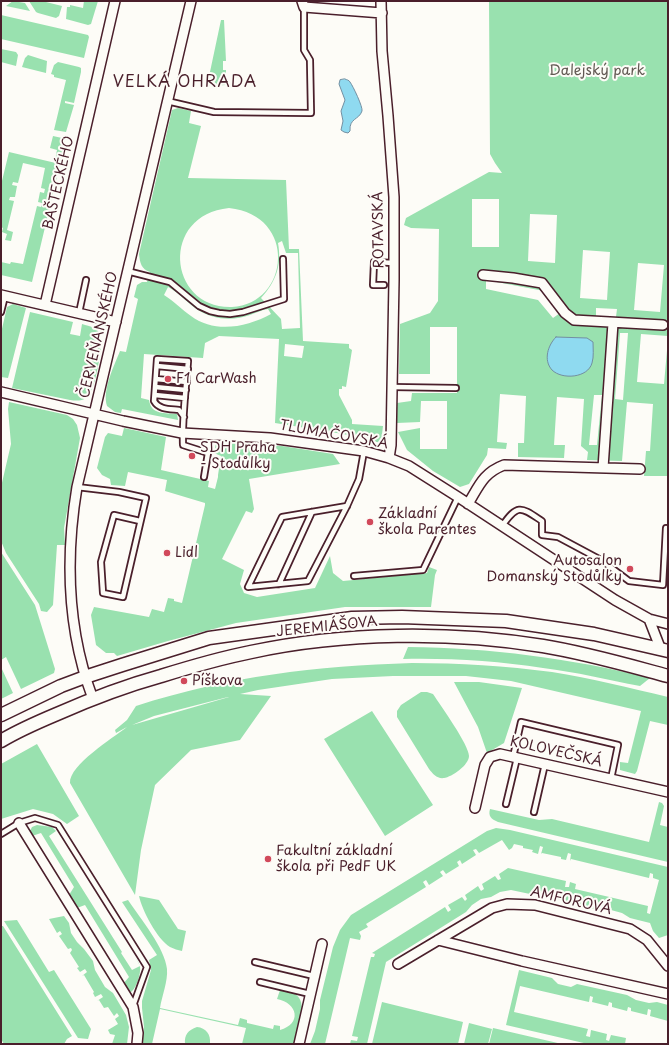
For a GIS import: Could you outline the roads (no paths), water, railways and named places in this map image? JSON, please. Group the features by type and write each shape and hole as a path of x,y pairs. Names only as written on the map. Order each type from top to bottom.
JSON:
{"main road":[{"name":"JEREMIÁŠOVA","path":"1,715 61,686 85,677 209,638 352,618 402,617 506,621 594,634 664,650"},
{"name":"JEREMIÁŠOVA","path":"1,741 16,732 123,687 179,670 251,652 305,643 369,637 452,637 543,646 604,659 668,676"}],"street":[{"name":"BAŠTECKÉHO","path":"45,305 115,1"},
{"name":"ČERVEŇANSKÉHO","path":"93,699 85,677 73,619 70,578 71,527 77,487 191,1"},
{"name":"ROTAVSKÁ","path":"381,1 382,51 394,197 391,445 389,458"},
{"path":"303,4 382,13"},
{"path":"482,275 542,283 565,313 574,320 663,325"},
{"path":"3,295 116,322"},
{"path":"603,468 613,323"},
{"name":"TLUMAČOVSKÁ","path":"1,392 182,433 270,438 364,452 389,458 409,466 615,600 649,619 668,624"},
{"path":"468,504 486,475 492,470 504,465 640,469"},
{"name":"JEREMIÁŠOVA","path":"649,619 664,650"},
{"name":"KOLOVEČSKÁ","path":"475,808 485,765 490,758 500,754 668,792"},
{"path":"19,823 133,1008 138,1033 137,1044"},
{"name":"AMFOROVÁ","path":"398,964 492,908 507,904 535,905 630,929 647,940 668,966"},
{"path":"438,940 522,961 668,994"},
{"path":"299,1044 322,944"}],"lane":[{"path":"167,101 214,112 311,113 310,60 304,50 303,4"},
{"path":"127,271 170,282 199,306 210,311 230,314 243,312 284,299 283,259"},
{"path":"384,285 373,285 374,262 394,263"},
{"path":"78,313 86,280"},
{"path":"1,312 3,295"},
{"path":"184,417 179,410 162,408 157,406 154,402 157,359 188,361 188,369 186,382 184,417 182,433 183,445 208,453 204,477"},
{"path":"157,366 188,369"},
{"path":"156,379 186,382"},
{"path":"155,388 186,390"},
{"path":"392,388 456,388"},
{"path":"155,395 185,398"},
{"path":"347,506 282,517 248,587 308,581 347,506 359,479 364,452"},
{"path":"77,487 119,492 146,498 123,598 103,592 101,562 114,515 140,521"},
{"path":"354,576 423,570 458,497"},
{"path":"502,526 510,514 517,509 526,510 542,521 542,535 558,536 601,560 629,581 663,585 666,528"},
{"path":"279,584 312,512"},
{"path":"506,804 521,722 618,745 610,779"},
{"path":"534,812 545,764"},
{"path":"1,834 19,823 35,818 58,825 148,967 133,1008"},
{"path":"255,962 314,976"},
{"path":"260,982 310,994"}],"water":[{"path":"345,79 349,81 358,96 362,109 361,114 351,124 350,131 348,133 341,130 343,121 341,111 345,100 339,84 340,80"},
{"path":"556,337 587,338 593,342 593,358 590,368 585,372 574,376 562,375 552,370 549,366 547,357 549,348"}],"place":[{"name":"F1 CarWash","path":"168,379"},
{"name":"SDH Praha - Stodůlky","path":"192,456"},
{"name":"Základní škola Parentes","path":"370,522"},
{"name":"Lidl","path":"167,553"},
{"name":"Autosalon Domanský Stodůlky","path":"630,569"},
{"name":"Píškova","path":"184,681"},
{"name":"Fakultní základní škola při PedF UK","path":"268,859"}],"district":[{"name":"VELKÁ OHRADA","path":"185,83"}],"park label":[{"name":"Dalejský park","path":"597,71"}]}
